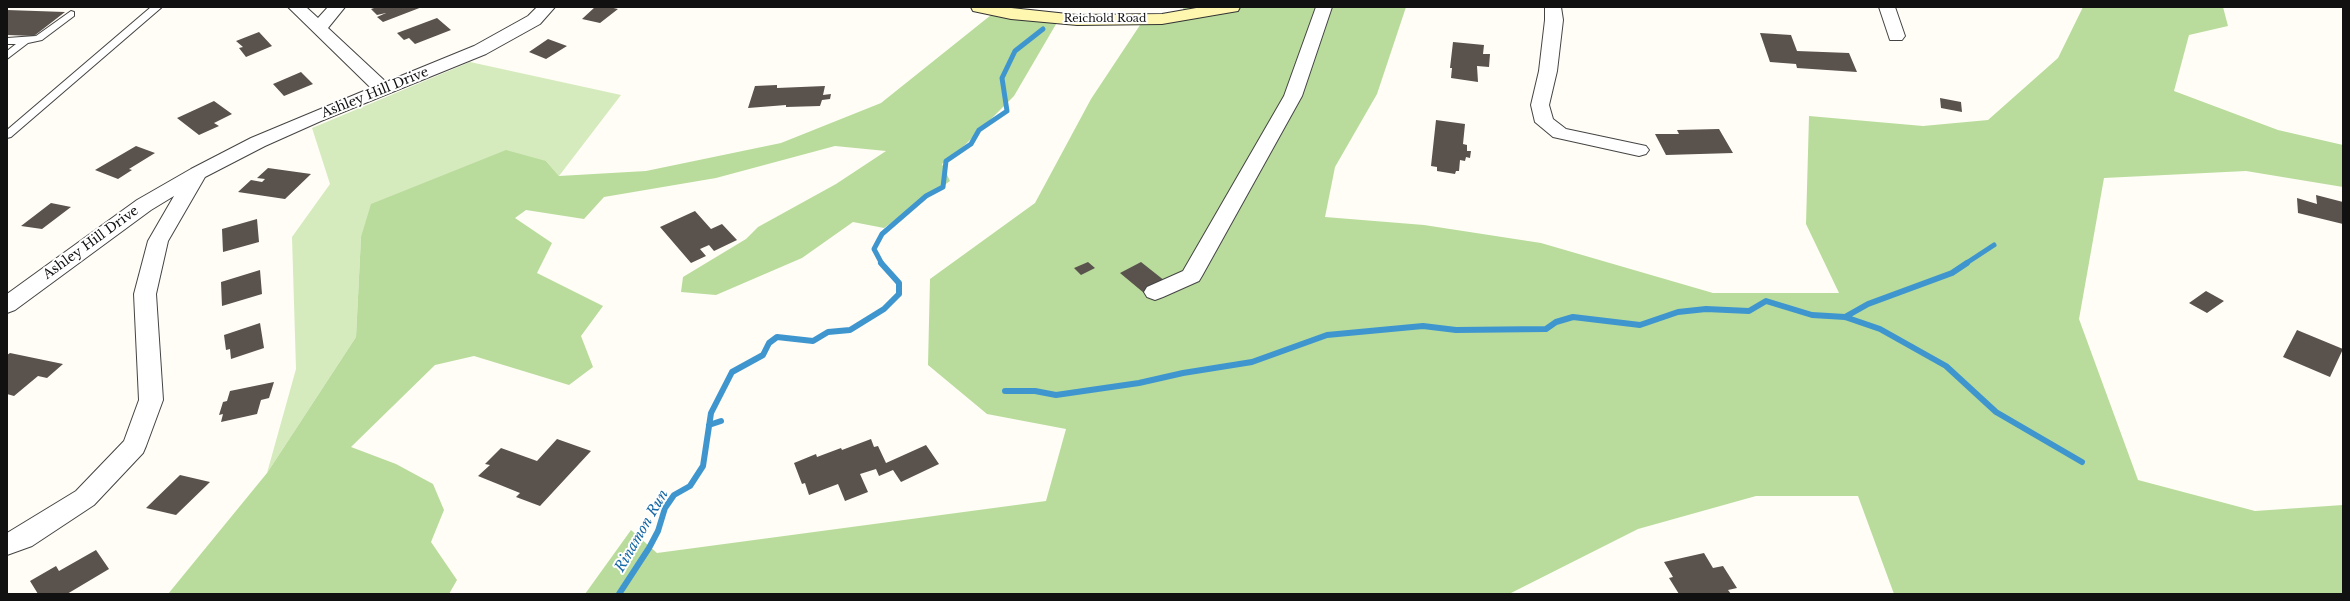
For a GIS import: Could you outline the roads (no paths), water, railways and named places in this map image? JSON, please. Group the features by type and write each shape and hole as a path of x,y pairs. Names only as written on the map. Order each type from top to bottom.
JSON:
{"street":[{"path":"296,7 384,90"},
{"path":"318,28 337,7"},
{"name":"Ashley Hill Drive","path":"7,305 144,205 198,174 258,142 480,50 534,20 548,7"},
{"name":"Reichold Road","path":"979,7 1012,14 1078,20 1162,19 1232,7"},
{"path":"1155,292 1191,276 1293,96 1324,7"},
{"path":"1553,7 1554,20 1548,70 1540,105 1544,122 1560,133 1639,150"},
{"path":"1887,7 1896,36"},
{"path":"7,544 23,538 85,498 134,446 151,400 145,294 158,240 198,174"}],"lane":[{"path":"7,135 157,7"},
{"path":"7,41 25,41 44,36 71,14"},
{"path":"7,56 25,41"}],"waterway":[{"name":"Rinamon Run","path":"882,264 874,249 882,234 926,196 943,187 946,161 971,144 979,130 1007,111 1002,78 1015,51 1043,29"},
{"path":"1965,264 1994,245"},
{"name":"Rinamon Run","path":"709,425 711,413 732,372 763,355 769,343 777,337 813,341 828,332 850,330 884,309 899,294 899,283 881,263"},
{"path":"1845,317 1868,304 1952,273 1967,263"},
{"path":"1005,391 1035,391 1056,395 1139,383 1183,373 1252,362 1327,335 1423,326 1456,330 1546,329 1556,322 1573,317 1640,325 1678,312 1706,309 1749,311 1766,301 1812,315 1845,317"},
{"path":"1845,317 1880,329 1946,366 1996,412 2082,462"},
{"path":"709,425 721,421"},
{"name":"Rinamon Run","path":"619,594 649,548 658,531 665,508 674,495 690,486 703,466 709,425"}]}
